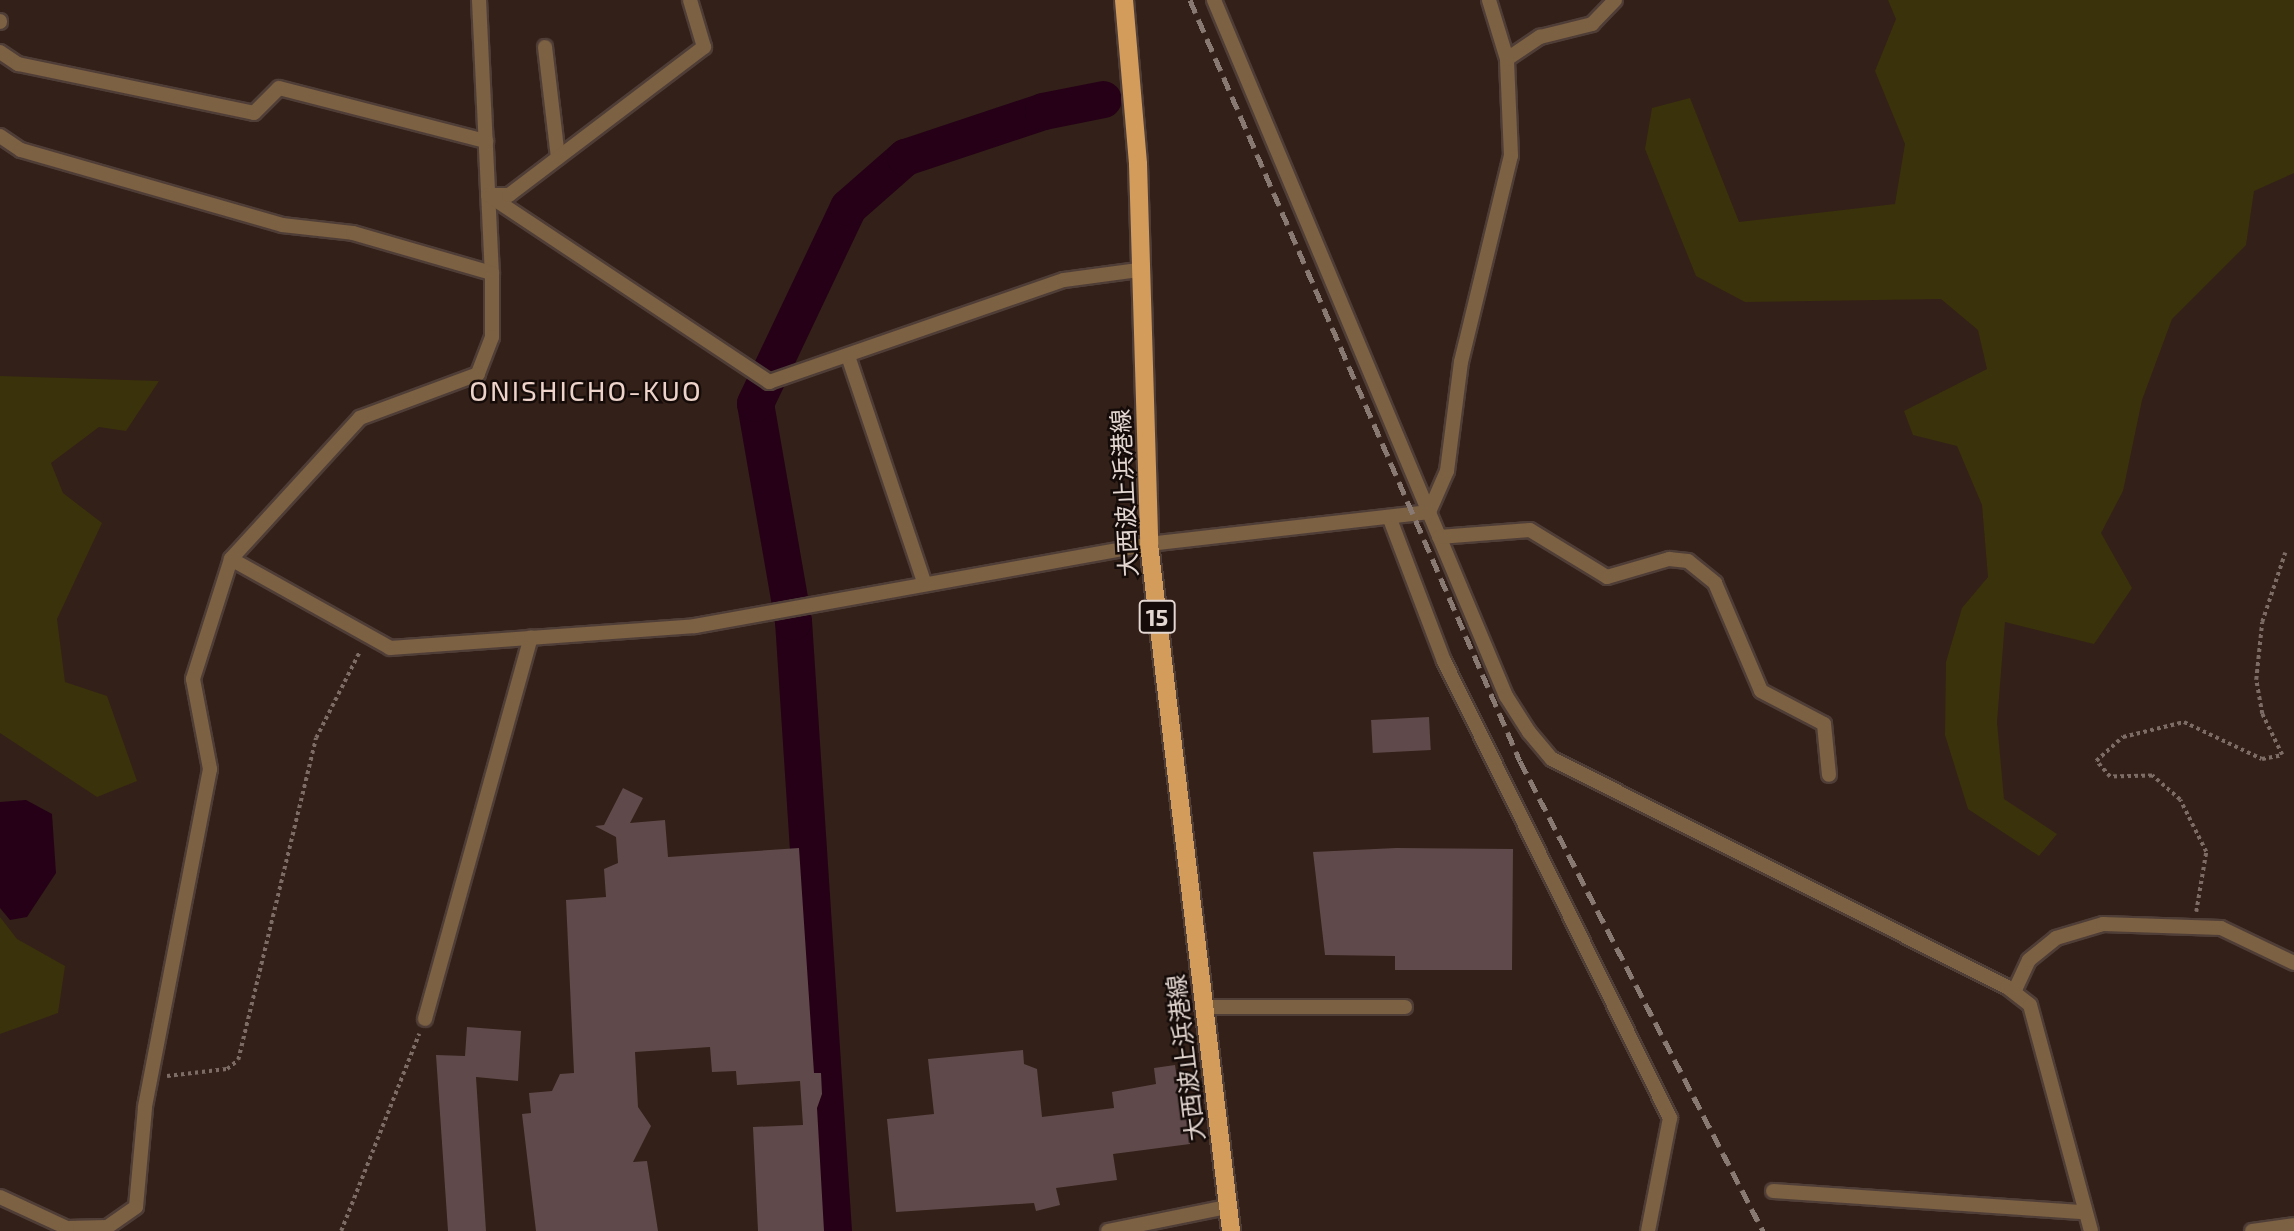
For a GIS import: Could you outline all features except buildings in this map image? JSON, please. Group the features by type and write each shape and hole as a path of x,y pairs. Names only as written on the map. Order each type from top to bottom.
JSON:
{"main road":[{"name":"大西波止浜港線","path":"1124,0 1133,75 1149,544 1231,1231"}],"street":[{"path":"0,1197 67,1228 107,1227 136,1207 151,1079 210,769 193,679 231,559 360,418 478,374 492,337 492,274 479,0"},
{"path":"488,195 509,194 704,47 690,0"},
{"path":"1214,0 1506,695 1552,759 2014,992 2030,1004 2049,1057 2084,1212 2091,1231"},
{"path":"1429,512 1447,471 1461,362 1511,156 1507,59 1489,0"},
{"path":"1507,59 1540,37 1592,24 1615,0"},
{"path":"545,47 558,157"},
{"path":"0,52 18,64 254,113 279,88 486,141"},
{"path":"0,136 21,150 282,225 353,233 492,274"},
{"path":"488,195 769,382 1063,280 1138,270"},
{"path":"848,356 924,582"},
{"path":"231,559 390,648 695,626 924,582 1149,544 1390,519 1429,512"},
{"path":"1390,519 1444,661 1670,1118 1648,1231"},
{"path":"1439,537 1530,530 1607,577 1669,559 1688,561 1715,583 1761,691 1824,724 1829,775"},
{"path":"425,1019 531,638"},
{"path":"2014,992 2029,960 2056,938 2103,924 2221,928 2294,963"},
{"path":"1203,1007 1405,1007"},
{"path":"1773,1191 2084,1212"},
{"path":"1108,1231 1227,1207"},
{"path":"2252,1231 2294,1225"}],"path":[{"path":"2194,925 2206,852 2180,800 2152,776 2110,778 2096,761 2123,737 2183,722 2262,759 2282,755 2262,714 2256,680 2262,622 2286,553"},
{"path":"151,1079 227,1069 238,1060 316,738 368,635"},
{"path":"341,1231 425,1019"}],"shaded area":[{"path":"1888,0 2294,0 2294,173 2254,191 2246,245 2172,319 2142,400 2123,491 2101,533 2132,588 2094,644 2005,622 1997,722 2004,799 2057,834 2039,856 1968,809 1945,735 1946,662 1962,608 1988,577 1982,505 1957,446 1913,435 1904,411 1987,369 1978,330 1941,299 1745,302 1696,276 1645,149 1652,108 1690,98 1739,222 1895,204 1905,144 1875,71 1896,19"},
{"path":"0,376 159,381 126,431 99,427 51,463 63,493 102,523 57,619 65,682 107,696 137,781 97,797 0,733"},
{"path":"26,800 52,814 56,873 27,917 10,920 0,908 0,802"},
{"path":"0,917 17,939 65,966 58,1013 0,1034"}],"waterway":[{"path":"833,1231 793,621 755,403 848,207 905,157 1043,111 1103,99"}],"railway":[{"path":"1190,0 1520,761 1763,1231"}],"district":[{"name":"ONISHICHO-KUO","path":"586,390"}]}
